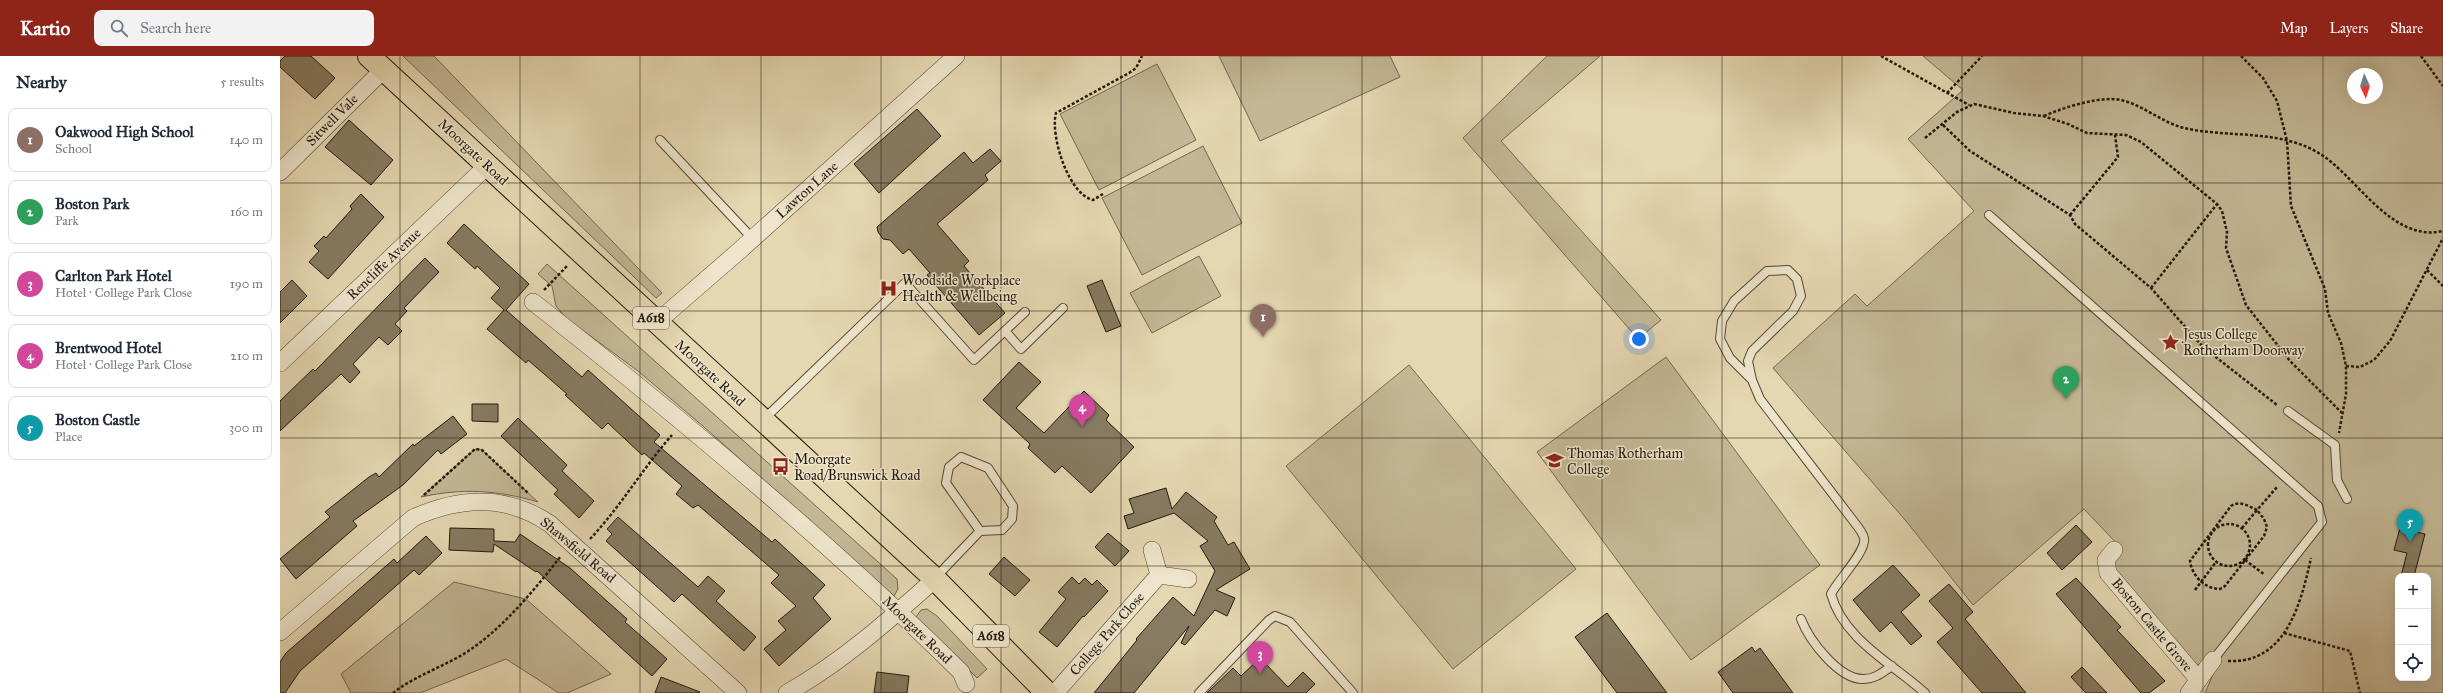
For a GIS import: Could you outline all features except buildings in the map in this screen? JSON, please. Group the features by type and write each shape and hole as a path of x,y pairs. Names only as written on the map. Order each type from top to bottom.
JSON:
{"main road":[{"name":"Moorgate Road","path":"377,62 656,323 935,579 1047,693"}],"street":[{"name":"Lawton Lane","path":"656,323 956,56"},
{"name":"Sitwell Vale","path":"280,172 377,62"},
{"name":"Rencliffe Avenue","path":"280,363 488,165"},
{"name":"Moorgate Road","path":"533,302 682,422 899,611 961,672 966,688"},
{"name":"Shawsfield Road","path":"280,632 413,518 434,509 457,503 508,504 532,512 576,547 738,693"},
{"path":"1152,550 1159,575 1188,579"},
{"name":"Boston Castle Grove","path":"2114,550 2106,560 2108,573 2198,679"},
{"name":"College Park Close","path":"1055,693 1159,575"},
{"path":"787,693 833,665 899,611 935,579"},
{"name":"Boston Castle Grove","path":"2189,693 2213,660"}],"lane":[{"path":"660,140 753,238"},
{"path":"1988,215 2286,476 2318,506 2322,522 2273,582 2213,660"},
{"path":"1752,380 1730,358 1720,339 1722,321 1734,301 1767,271 1788,270 1797,279 1801,296 1794,312 1752,351 1748,361 1752,380 1760,399 1858,527 1864,539 1863,547 1858,557 1838,581 1832,594 1835,607 1850,628 1875,654 1925,693"},
{"path":"762,420 906,283 974,360 1025,312"},
{"path":"1005,331 1021,349 1063,308"},
{"path":"2288,411 2335,445 2337,480 2347,499"},
{"path":"935,579 980,531 1002,530 1012,519 1013,506 988,468 961,457 949,467 946,483 980,531"},
{"path":"1199,693 1269,620 1275,616 1290,622 1352,693"},
{"path":"1801,619 1806,632 1819,650 1840,669 1854,678 1864,679 1876,677 1892,666"}],"path":[{"path":"1103,194 1093,200 1085,198 1074,186 1057,146 1054,121 1056,113 1129,73 1136,68 1142,56"},
{"path":"1881,56 1968,105"},
{"path":"1947,93 1982,56"},
{"path":"2241,56 2263,78 2277,102 2286,141 2291,206 2325,289 2328,313 2341,343 2346,366 2346,394 2343,414 2335,445"},
{"path":"2421,56 2433,75 2443,86"},
{"path":"2043,116 2058,110 2099,100 2113,99 2129,103 2183,128 2246,134 2286,141 2316,151 2330,161 2381,210 2396,220 2419,230 2433,233 2443,231"},
{"path":"1925,138 1968,105 1979,104 2014,113 2043,116 2068,124 2087,133 2126,135 2141,142 2217,204 2222,211 2227,232 2226,248 2246,305 2290,361 2343,414"},
{"path":"1943,125 1970,151 2070,215 2075,224 2151,288 2202,347 2268,400 2288,411"},
{"path":"2070,215 2118,158 2115,135"},
{"path":"2151,288 2217,204"},
{"path":"2346,366 2360,367 2374,360 2390,341 2443,238"},
{"path":"533,302 581,252"},
{"path":"2427,270 2443,286"},
{"path":"393,693 469,650 489,635 576,547 613,514 650,460 682,422"},
{"path":"413,518 421,497 475,449 482,450 533,497"},
{"path":"2242,528 2286,476"},
{"path":"2236,503 2256,510 2266,523 2267,532 2225,586 2220,589 2208,586 2194,574 2190,561 2231,506 2236,503"},
{"path":"2227,524 2242,528 2250,538 2251,545 2245,560 2234,566 2224,566 2216,562 2208,546 2212,533 2219,526 2227,524"},
{"path":"2213,660 2233,661 2263,656 2276,645 2284,633 2305,588 2312,557"},
{"path":"2245,560 2273,582"},
{"path":"2195,590 2216,562"},
{"path":"2284,633 2350,651 2360,693"}],"shaded area":[{"path":"403,56 434,56 662,293 656,298"},
{"path":"1219,56 1390,56 1400,77 1260,141"},
{"path":"1547,56 1600,56 1501,141 1661,320 1638,339 1463,138"},
{"path":"1923,56 2443,56 2443,693 2205,693 2217,665 2195,665 2113,572 2111,561 2121,548 2084,509 1973,605 1906,521 1773,368 1855,294 1867,306 1974,211 1908,139 1963,90"},
{"path":"1157,64 1196,140 1099,190 1060,114"},
{"path":"1203,146 1242,223 1142,275 1102,198"},
{"path":"1199,256 1221,296 1152,333 1130,293"},
{"path":"547,264 897,579 898,589 894,596 704,427 638,371 566,318 556,306 552,286 538,274"},
{"path":"1666,357 1820,565 1691,660 1537,452"},
{"path":"1409,365 1576,569 1453,669 1286,466"},
{"path":"475,449 482,450 538,502 508,495 466,491 421,497"},
{"path":"454,582 526,599 611,674 567,693 559,693 506,659 420,693 351,693 341,674"},
{"path":"927,609 937,616 987,669 977,678 916,617 921,610"}],"place":[{"name":"Woodside Workplace Health & Wellbeing","path":"889,288"},
{"name":"Oakwood High School","path":"1263,337"},
{"name":"Jesus College Rotherham Doorway","path":"2170,342"},
{"name":"Boston Park","path":"2066,399"},
{"name":"Brentwood Hotel","path":"1082,427"},
{"name":"Thomas Rotherham College","path":"1554,461"},
{"name":"Moorgate Road/Brunswick Road","path":"781,467"},
{"name":"Boston Castle","path":"2410,542"},
{"name":"Carlton Park Hotel","path":"1260,674"}]}
